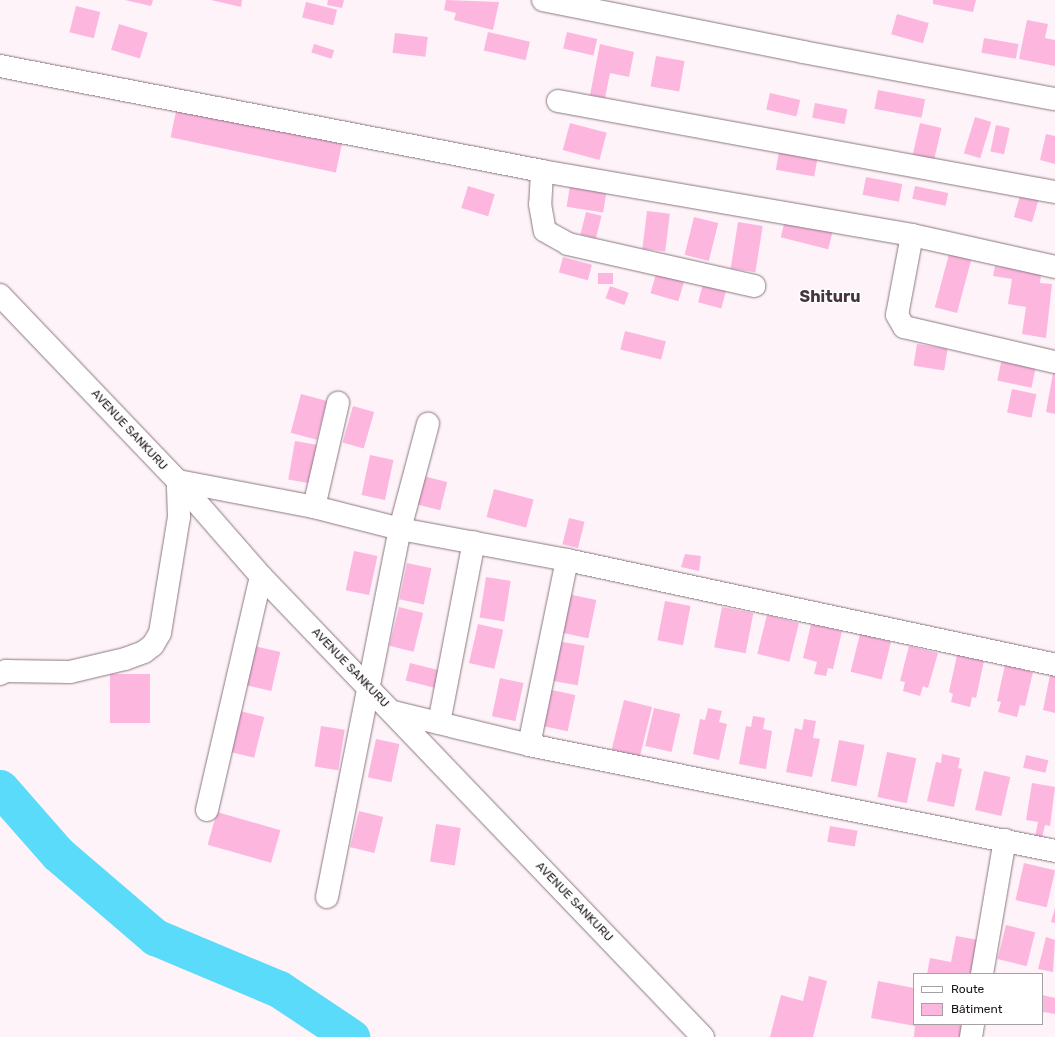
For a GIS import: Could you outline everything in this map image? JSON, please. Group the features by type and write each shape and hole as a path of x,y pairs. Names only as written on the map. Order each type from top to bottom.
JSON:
{"street":[{"path":"543,0 795,51 1055,99"},
{"path":"0,66 542,172 912,235 1055,267"},
{"path":"558,101 1055,192"},
{"path":"542,172 540,204 545,231 568,244 754,286"},
{"path":"912,235 897,315 904,327 1055,362"},
{"name":"AVENUE SANKURU","path":"0,295 178,482 261,576 703,1037"},
{"path":"314,508 338,403"},
{"path":"327,896 400,529 428,424"},
{"path":"0,674 6,671 70,672 125,659 144,652 153,644 160,633 179,517 178,482 314,508 400,529 567,560 1055,665"},
{"path":"439,723 474,542"},
{"path":"529,745 567,560"},
{"path":"207,810 261,576"},
{"path":"393,712 529,745 1055,851"},
{"path":"982,973 1005,840"},
{"path":"971,1037 973,1025"}],"building":[{"path":"125,0 153,0 151,6"},
{"path":"211,0 242,0 241,7"},
{"path":"328,0 344,0 342,8 327,5"},
{"path":"446,0 499,2 493,30 454,20 456,13 444,10"},
{"path":"933,0 976,0 973,12 933,4"},
{"path":"306,2 337,10 333,25 302,18"},
{"path":"76,6 100,12 94,38 69,32"},
{"path":"897,14 929,23 923,43 891,34"},
{"path":"1027,20 1048,24 1045,38 1055,40 1055,66 1019,59"},
{"path":"119,24 148,33 140,59 111,50"},
{"path":"488,32 530,42 526,60 484,51"},
{"path":"567,32 597,39 593,56 563,49"},
{"path":"395,33 428,37 425,57 393,53"},
{"path":"984,38 1018,44 1016,59 981,53"},
{"path":"314,44 334,50 331,59 311,53"},
{"path":"600,44 634,52 629,77 610,73 605,98 590,95"},
{"path":"656,56 685,61 679,92 651,87"},
{"path":"878,90 925,99 921,118 874,109"},
{"path":"770,93 800,100 796,117 766,110"},
{"path":"815,103 847,109 845,124 812,118"},
{"path":"177,107 342,142 336,172 171,137"},
{"path":"975,117 991,122 980,158 964,153"},
{"path":"570,123 607,133 599,160 563,150"},
{"path":"920,123 941,128 934,159 913,154"},
{"path":"996,125 1010,128 1004,154 990,151"},
{"path":"1046,134 1055,136 1055,164 1040,160"},
{"path":"779,152 817,159 814,176 776,170"},
{"path":"866,177 902,184 899,202 863,195"},
{"path":"571,179 608,185 603,212 567,207"},
{"path":"468,186 495,194 488,216 461,208"},
{"path":"915,186 948,193 946,206 912,199"},
{"path":"1021,192 1039,197 1032,222 1014,217"},
{"path":"647,211 670,214 665,252 642,249"},
{"path":"586,212 602,216 596,238 580,234"},
{"path":"786,216 834,228 828,249 781,237"},
{"path":"694,217 718,223 709,261 685,255"},
{"path":"738,222 763,226 755,272 731,268"},
{"path":"949,254 971,260 957,313 935,307"},
{"path":"563,257 592,265 588,280 559,272"},
{"path":"1020,263 1041,275 1040,283 1052,284 1046,338 1022,334 1026,307 1008,304 1012,279 993,276 995,266 1019,270"},
{"path":"598,273 613,273 613,284 598,284"},
{"path":"656,274 684,282 678,301 650,293"},
{"path":"703,284 726,290 721,309 698,302"},
{"path":"610,286 629,293 624,305 606,298"},
{"path":"625,331 666,341 661,360 620,349"},
{"path":"917,344 948,349 944,371 914,366"},
{"path":"1002,358 1036,365 1031,388 997,380"},
{"path":"1053,373 1055,373 1055,414 1046,412"},
{"path":"1012,389 1036,394 1031,418 1007,412"},
{"path":"301,394 327,401 317,440 291,433"},
{"path":"353,406 374,412 364,449 343,443"},
{"path":"295,441 318,445 311,483 288,479"},
{"path":"370,455 393,460 385,500 361,495"},
{"path":"423,476 447,482 440,510 416,504"},
{"path":"494,489 534,500 526,528 486,517"},
{"path":"569,518 585,522 578,548 562,544"},
{"path":"354,551 377,556 369,595 346,590"},
{"path":"685,554 701,556 699,571 681,567"},
{"path":"407,563 431,568 424,604 399,599"},
{"path":"486,577 511,581 504,621 480,617"},
{"path":"568,594 596,600 588,638 560,632"},
{"path":"665,601 691,606 683,645 657,640"},
{"path":"399,607 423,613 414,652 389,646"},
{"path":"722,607 753,613 746,653 714,647"},
{"path":"767,615 799,623 789,662 757,654"},
{"path":"478,624 503,630 494,669 469,663"},
{"path":"811,624 842,631 833,669 828,668 826,676 814,674 817,662 803,658"},
{"path":"860,634 891,642 882,680 851,672"},
{"path":"557,641 585,646 578,685 550,680"},
{"path":"254,646 280,652 271,691 245,685"},
{"path":"909,646 938,653 928,688 923,686 920,696 903,691 905,682 900,681"},
{"path":"957,655 984,661 976,698 972,697 970,707 951,702 953,694 949,692"},
{"path":"410,663 441,671 437,688 406,680"},
{"path":"1005,665 1033,672 1025,706 1020,705 1017,717 998,712 1001,702 997,701"},
{"path":"110,674 150,674 150,723 110,723"},
{"path":"1050,675 1055,676 1055,713 1043,710"},
{"path":"500,678 523,683 515,721 492,716"},
{"path":"547,689 575,695 568,731 539,725"},
{"path":"624,700 652,707 640,757 612,749"},
{"path":"654,708 680,714 672,752 645,746"},
{"path":"708,708 722,711 719,722 727,724 719,760 693,754 700,719 705,720"},
{"path":"240,711 264,717 254,758 230,752"},
{"path":"753,716 765,718 763,729 772,731 766,769 739,764 746,726 751,727"},
{"path":"804,719 816,721 813,738 820,739 812,777 786,772 795,728 802,730"},
{"path":"321,726 345,730 338,770 315,766"},
{"path":"376,739 399,744 391,782 368,777"},
{"path":"839,740 865,745 857,786 831,781"},
{"path":"887,752 916,758 907,803 877,797"},
{"path":"942,754 960,758 958,768 962,769 954,807 927,801 936,762 941,763"},
{"path":"1026,755 1048,760 1045,773 1023,768"},
{"path":"984,771 1010,777 1001,816 975,810"},
{"path":"1032,783 1055,787 1050,826 1045,825 1042,838 1035,837 1038,822 1026,820"},
{"path":"359,811 383,817 374,853 350,847"},
{"path":"217,812 280,830 271,863 208,845"},
{"path":"436,824 461,828 455,865 430,862"},
{"path":"830,826 858,831 855,847 827,842"},
{"path":"1024,863 1055,870 1047,907 1015,900"},
{"path":"1055,908 1055,923 1051,922"},
{"path":"1006,925 1035,932 1027,966 998,959"},
{"path":"956,936 979,940 972,973 927,973 930,958 951,962"},
{"path":"1046,937 1055,940 1053,972 1038,969"},
{"path":"809,976 827,981 813,1037 770,1037 781,995 803,1001"},
{"path":"878,981 913,988 913,1025 962,1025 960,1037 914,1037 915,1026 871,1018"},
{"path":"1043,995 1055,998 1055,1014 1044,1012 1043,1014"}],"waterway":[{"path":"0,788 58,854 155,937 279,989 351,1037"}],"district":[{"name":"Shituru","path":"830,297"}]}
